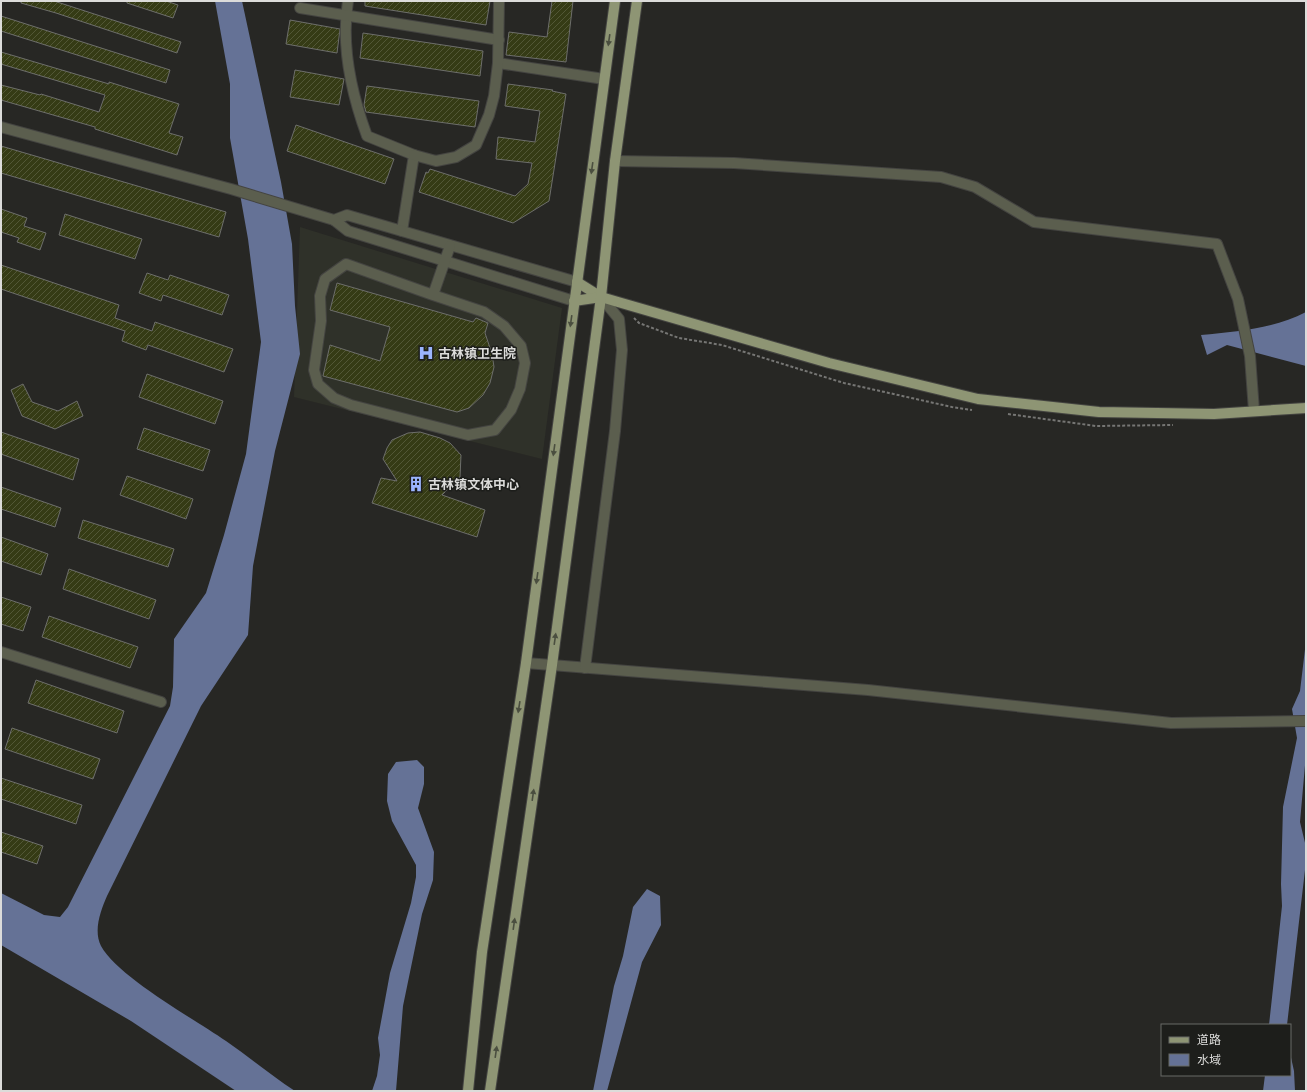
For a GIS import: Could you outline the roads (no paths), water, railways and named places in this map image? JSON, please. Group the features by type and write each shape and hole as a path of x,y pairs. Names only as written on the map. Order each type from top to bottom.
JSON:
{"main road":[{"path":"468,1091 482,952 526,663 614,1"},
{"path":"490,1091 552,665 601,297 615,161 637,1"},
{"path":"576,282 601,297 830,363 978,399 1099,412 1214,414 1306,408"},
{"path":"574,301 601,297"}],"street":[{"path":"348,1 346,17 349,72 368,136 414,155 436,162 456,157 476,144 489,116 494,96 498,63 498,1"},
{"path":"300,8 346,17 499,40"},
{"path":"498,63 604,79"},
{"path":"1,128 276,202 334,220 348,231 574,301"},
{"path":"402,231 414,155"},
{"path":"615,161 734,163 941,177 975,187 1034,222 1217,244 1238,299 1250,356 1254,411"},
{"path":"334,220 347,215 576,282"},
{"path":"433,295 450,246"},
{"path":"346,264 433,295 484,312 504,326 521,346 525,363 520,389 511,410 495,430 468,435 351,406 334,398 318,384 314,370 321,321 320,296 325,279 346,264"},
{"path":"585,668 615,431 622,350 619,319 601,297"},
{"path":"1,652 161,702"},
{"path":"526,663 868,690 1171,723 1288,720 1306,721"}],"water":[{"path":"215,1 242,1 281,182 292,244 295,306 300,354 275,451 253,566 248,635 201,706 107,896 100,914 98,933 101,946 123,971 158,997 226,1041 295,1091 236,1091 131,1021 1,945 1,893 44,915 60,917 68,907 170,706 173,687 174,639 206,593 224,535 246,454 261,342 248,239 230,138 230,84"},
{"path":"1306,312 1306,366 1227,345 1207,355 1201,335 1268,326"},
{"path":"1306,641 1306,754 1300,822 1306,847 1305,870 1287,1024 1269,1024 1282,906 1281,884 1283,807 1297,738 1292,709 1300,691"},
{"path":"417,760 424,767 424,784 418,808 434,852 433,880 422,914 403,1006 396,1091 372,1091 377,1076 380,1055 378,1038 390,973 411,903 416,877 416,865 392,821 387,801 388,774 396,762"},
{"path":"647,889 660,896 661,925 642,962 607,1091 593,1091 614,986 623,956 633,907"},
{"path":"1291,1058 1294,1071 1295,1091 1263,1091 1265,1076 1291,1076"}],"place":[{"name":"古林镇卫生院","path":"426,353"},
{"name":"古林镇文体中心","path":"416,484"}]}
